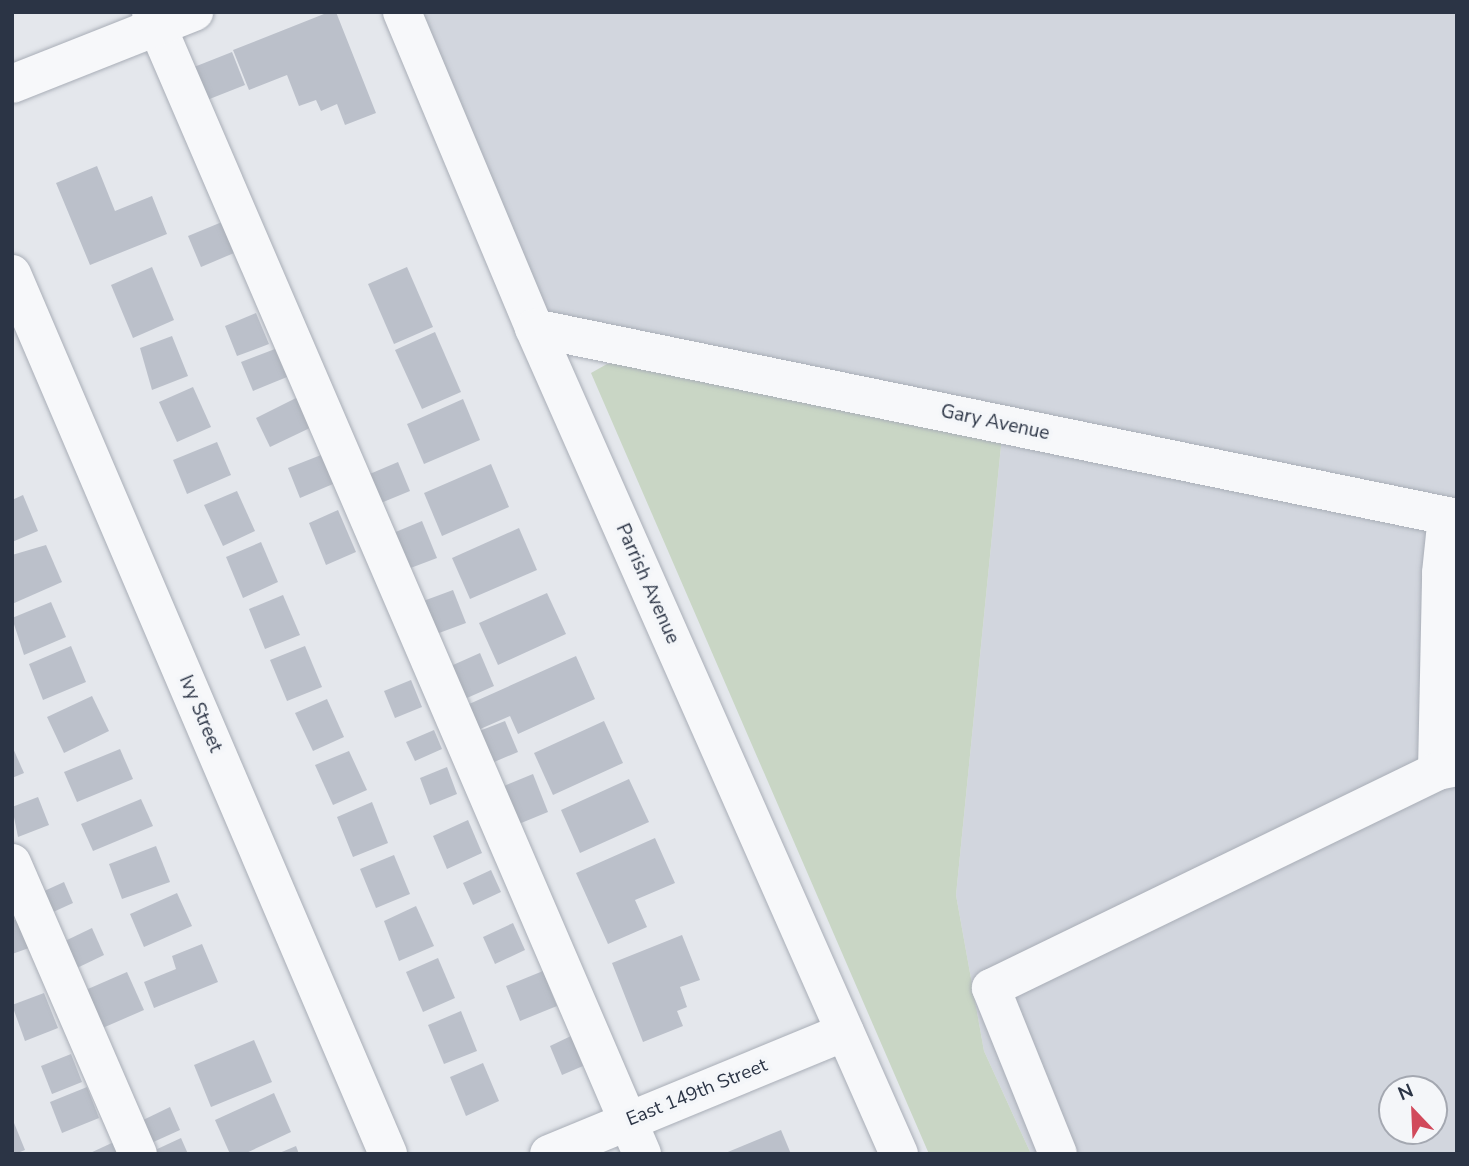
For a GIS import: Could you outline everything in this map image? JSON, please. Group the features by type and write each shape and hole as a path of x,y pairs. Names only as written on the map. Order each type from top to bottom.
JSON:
{"street":[{"path":"12,84 154,20 194,12"},
{"name":"Parrish Avenue","path":"402,12 534,328 899,1154"},
{"path":"154,20 635,1138"},
{"name":"Ivy Street","path":"12,274 388,1154"},
{"name":"Gary Avenue","path":"534,328 1452,517"},
{"path":"1058,1154 991,988 1447,769 1441,573 1452,517"},
{"path":"12,863 138,1154"},
{"name":"East 149th Street","path":"549,1154 635,1138 845,1032"}],"shaded area":[{"path":"399,12 1457,12 1457,517 534,328"},
{"path":"1002,436 1457,532 1457,1154 1031,1154 984,1051 956,895"}],"green space":[{"path":"639,361 1002,436 956,895 984,1051 1031,1154 929,1154 591,373 607,364"}],"building":[{"path":"329,12 336,12 376,113 345,125 337,104 321,111 316,100 299,106 287,75 249,90 233,50"},
{"path":"232,52 245,85 202,102 189,69"},
{"path":"97,166 115,211 152,196 167,234 90,265 56,183"},
{"path":"222,222 234,253 201,267 188,236"},
{"path":"152,267 174,320 133,338 111,285"},
{"path":"407,267 433,327 394,344 368,284"},
{"path":"256,313 269,344 237,356 225,326"},
{"path":"435,332 461,392 422,409 395,350"},
{"path":"172,336 188,376 152,390 140,348"},
{"path":"275,349 287,377 253,391 241,362"},
{"path":"193,387 211,427 177,442 159,402"},
{"path":"298,397 312,427 270,447 256,418"},
{"path":"463,399 480,440 424,464 407,424"},
{"path":"217,442 231,475 187,494 173,460"},
{"path":"321,455 333,484 300,498 288,468"},
{"path":"398,462 410,491 376,505 365,476"},
{"path":"491,464 509,507 442,536 424,493"},
{"path":"237,491 255,531 223,546 204,505"},
{"path":"23,495 38,531 12,542 12,500"},
{"path":"338,510 356,552 326,565 309,523"},
{"path":"422,521 437,558 400,572 386,536"},
{"path":"519,528 537,570 470,599 452,558"},
{"path":"261,542 278,582 243,598 226,557"},
{"path":"46,545 62,582 12,604 12,555"},
{"path":"453,590 466,623 431,636 418,603"},
{"path":"547,593 566,634 498,665 479,623"},
{"path":"283,595 300,635 265,649 249,609"},
{"path":"51,602 66,637 24,655 12,618"},
{"path":"71,646 86,682 43,700 29,664"},
{"path":"305,646 322,687 287,701 270,660"},
{"path":"480,653 494,686 458,702 444,669"},
{"path":"576,656 595,699 518,734 510,716 478,730 467,705"},
{"path":"411,680 422,707 395,718 384,691"},
{"path":"92,696 109,731 64,753 47,717"},
{"path":"327,699 344,737 313,751 295,713"},
{"path":"505,721 518,752 487,765 474,733"},
{"path":"604,721 623,763 553,795 534,753"},
{"path":"434,730 442,749 415,761 406,742"},
{"path":"12,746 24,773 12,778"},
{"path":"120,749 133,779 77,802 64,772"},
{"path":"349,751 367,790 333,805 315,765"},
{"path":"447,767 457,794 430,805 420,778"},
{"path":"533,774 548,812 509,828 494,790"},
{"path":"629,779 649,822 580,853 561,810"},
{"path":"38,797 49,825 18,837 12,807"},
{"path":"141,799 153,826 93,851 81,824"},
{"path":"372,802 388,843 353,857 337,817"},
{"path":"468,820 482,853 447,869 433,836"},
{"path":"655,838 675,883 635,900 647,927 608,944 576,873"},
{"path":"156,846 170,882 122,899 109,864"},
{"path":"394,855 410,894 376,908 360,869"},
{"path":"491,870 501,892 473,905 463,883"},
{"path":"64,882 73,903 51,913 42,892"},
{"path":"177,893 192,926 144,947 130,914"},
{"path":"416,906 434,946 399,961 384,921"},
{"path":"18,919 29,948 12,954 12,921"},
{"path":"513,923 525,950 495,964 483,937"},
{"path":"92,928 104,955 77,968 65,941"},
{"path":"682,935 700,980 680,987 687,1007 677,1011 683,1026 643,1042 612,963"},
{"path":"202,944 218,982 154,1008 144,982 176,969 172,956"},
{"path":"438,958 455,998 423,1012 406,972"},
{"path":"543,971 557,1006 520,1021 506,986"},
{"path":"127,972 144,1010 98,1030 81,992"},
{"path":"44,993 58,1028 25,1041 12,1005"},
{"path":"461,1011 477,1051 444,1064 428,1025"},
{"path":"571,1036 583,1066 562,1075 550,1046"},
{"path":"254,1040 272,1082 211,1107 194,1065"},
{"path":"71,1054 82,1082 52,1094 41,1066"},
{"path":"483,1063 499,1101 466,1116 450,1077"},
{"path":"87,1087 99,1118 62,1133 50,1102"},
{"path":"274,1093 291,1132 244,1154 230,1154 215,1120"},
{"path":"170,1107 180,1130 149,1144 139,1122"},
{"path":"12,1118 25,1150 15,1154 12,1154"},
{"path":"781,1130 791,1154 723,1154"},
{"path":"181,1138 188,1154 154,1154 153,1151"},
{"path":"116,1141 122,1154 88,1154"},
{"path":"296,1146 299,1154 277,1154"}]}
